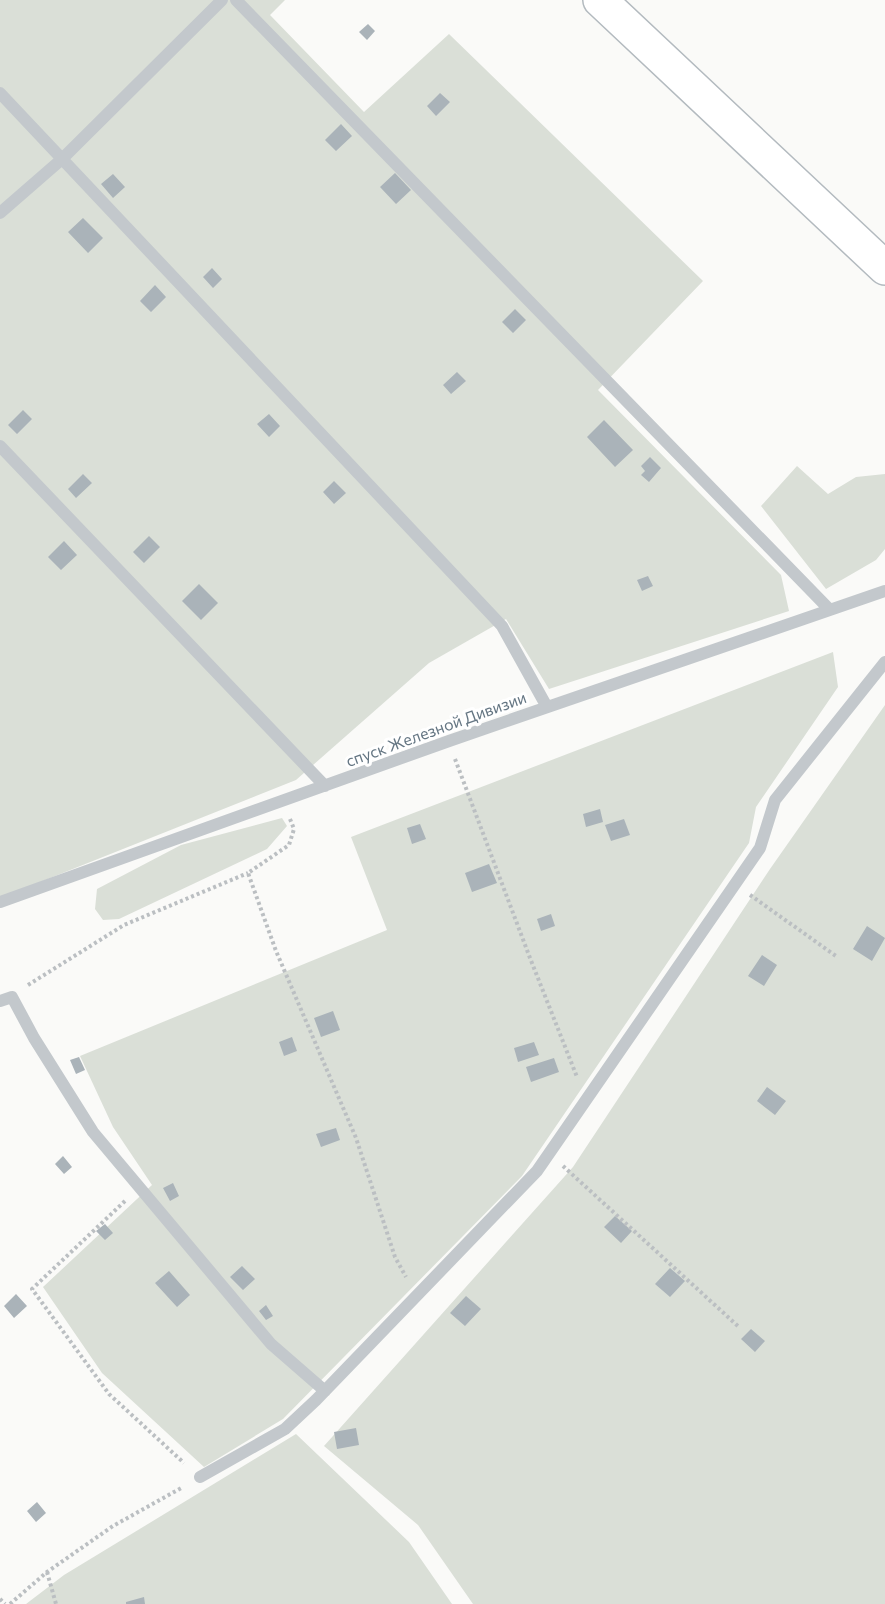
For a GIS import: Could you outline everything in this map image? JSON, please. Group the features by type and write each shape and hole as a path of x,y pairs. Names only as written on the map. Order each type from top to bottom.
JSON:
{"street":[{"path":"600,0 885,268"}],"lane":[{"path":"0,213 62,159 222,0"},
{"path":"236,0 829,609"},
{"path":"0,93 502,626 547,707"},
{"path":"0,446 325,786"},
{"name":"спуск Железной Дивизии","path":"0,902 449,741 885,591"},
{"path":"200,1478 285,1429 325,1391 537,1171 760,848 775,800 885,662"},
{"path":"6,999 34,1038 93,1132 271,1344 325,1391"}],"path":[{"path":"449,741 586,1101"},
{"path":"6,999 124,925 248,873 289,845 294,829 283,802"},
{"path":"248,873 276,951 356,1138 394,1257 416,1297"},
{"path":"735,885 836,956"},
{"path":"549,1153 740,1328"},
{"path":"10,1604 47,1572 113,1526 200,1478 109,1394 32,1289 140,1188"},
{"path":"47,1572 56,1604"},
{"path":"0,1599 5,1604"}],"shaded area":[{"path":"0,0 285,0 270,15 364,112 449,34 703,281 598,390 781,575 789,611 549,689 506,619 429,663 296,780 0,898"},
{"path":"797,466 828,494 856,477 885,474 885,549 876,560 826,589 761,506"},
{"path":"833,652 838,687 756,807 749,843 522,1176 283,1419 204,1467 102,1373 43,1287 152,1185 113,1127 80,1056 387,930 351,837"},
{"path":"885,705 885,1604 473,1604 418,1525 324,1446 573,1167 770,869"},
{"path":"282,818 287,826 267,849 119,919 103,920 95,909 97,889 181,845"},
{"path":"296,1434 409,1542 452,1604 26,1604 64,1575"}],"building":[{"path":"368,24 375,31 367,40 359,32"},
{"path":"440,93 450,102 436,116 427,106"},
{"path":"341,124 352,136 336,151 325,140"},
{"path":"395,173 411,190 396,204 380,187"},
{"path":"113,174 125,187 113,198 101,184"},
{"path":"83,218 103,238 88,253 68,232"},
{"path":"212,268 222,279 213,288 203,277"},
{"path":"155,285 166,297 151,312 140,301"},
{"path":"515,309 526,320 513,333 502,322"},
{"path":"457,372 466,381 451,394 443,385"},
{"path":"23,410 32,419 17,434 8,425"},
{"path":"269,414 280,426 269,437 257,424"},
{"path":"604,420 633,450 615,467 587,437"},
{"path":"650,457 661,468 649,482 641,475 645,471 641,466"},
{"path":"83,474 92,483 76,498 68,489"},
{"path":"334,481 346,493 334,504 323,492"},
{"path":"149,536 160,547 144,563 133,552"},
{"path":"64,541 77,555 61,570 48,557"},
{"path":"648,576 653,586 642,591 637,580"},
{"path":"199,584 218,603 201,620 182,601"},
{"path":"600,809 603,822 586,827 583,814"},
{"path":"624,819 630,835 611,841 605,825"},
{"path":"420,824 426,839 412,844 407,828"},
{"path":"489,864 497,883 472,892 465,873"},
{"path":"551,914 555,926 541,931 537,919"},
{"path":"867,926 885,938 872,961 853,949"},
{"path":"762,955 777,965 764,986 748,976"},
{"path":"333,1011 340,1030 321,1037 314,1018"},
{"path":"292,1037 297,1051 284,1056 279,1042"},
{"path":"534,1042 539,1055 518,1062 514,1048"},
{"path":"79,1057 85,1070 76,1074 70,1060"},
{"path":"554,1058 559,1072 531,1082 526,1067"},
{"path":"767,1087 786,1101 775,1115 757,1101"},
{"path":"336,1128 340,1140 321,1147 316,1134"},
{"path":"63,1156 72,1167 64,1174 55,1164"},
{"path":"173,1183 179,1196 170,1201 163,1188"},
{"path":"615,1216 632,1231 621,1243 604,1227"},
{"path":"105,1224 113,1233 105,1240 96,1231"},
{"path":"242,1266 255,1279 243,1290 230,1277"},
{"path":"670,1268 685,1281 670,1297 655,1284"},
{"path":"169,1271 190,1295 177,1307 155,1283"},
{"path":"16,1294 27,1306 14,1318 4,1306"},
{"path":"466,1296 481,1309 465,1326 450,1313"},
{"path":"266,1305 273,1316 266,1320 259,1311"},
{"path":"751,1329 765,1341 755,1352 741,1339"},
{"path":"356,1428 359,1445 337,1449 334,1432"},
{"path":"37,1502 46,1513 36,1522 27,1511"},
{"path":"144,1597 145,1604 126,1604 126,1602"}]}
